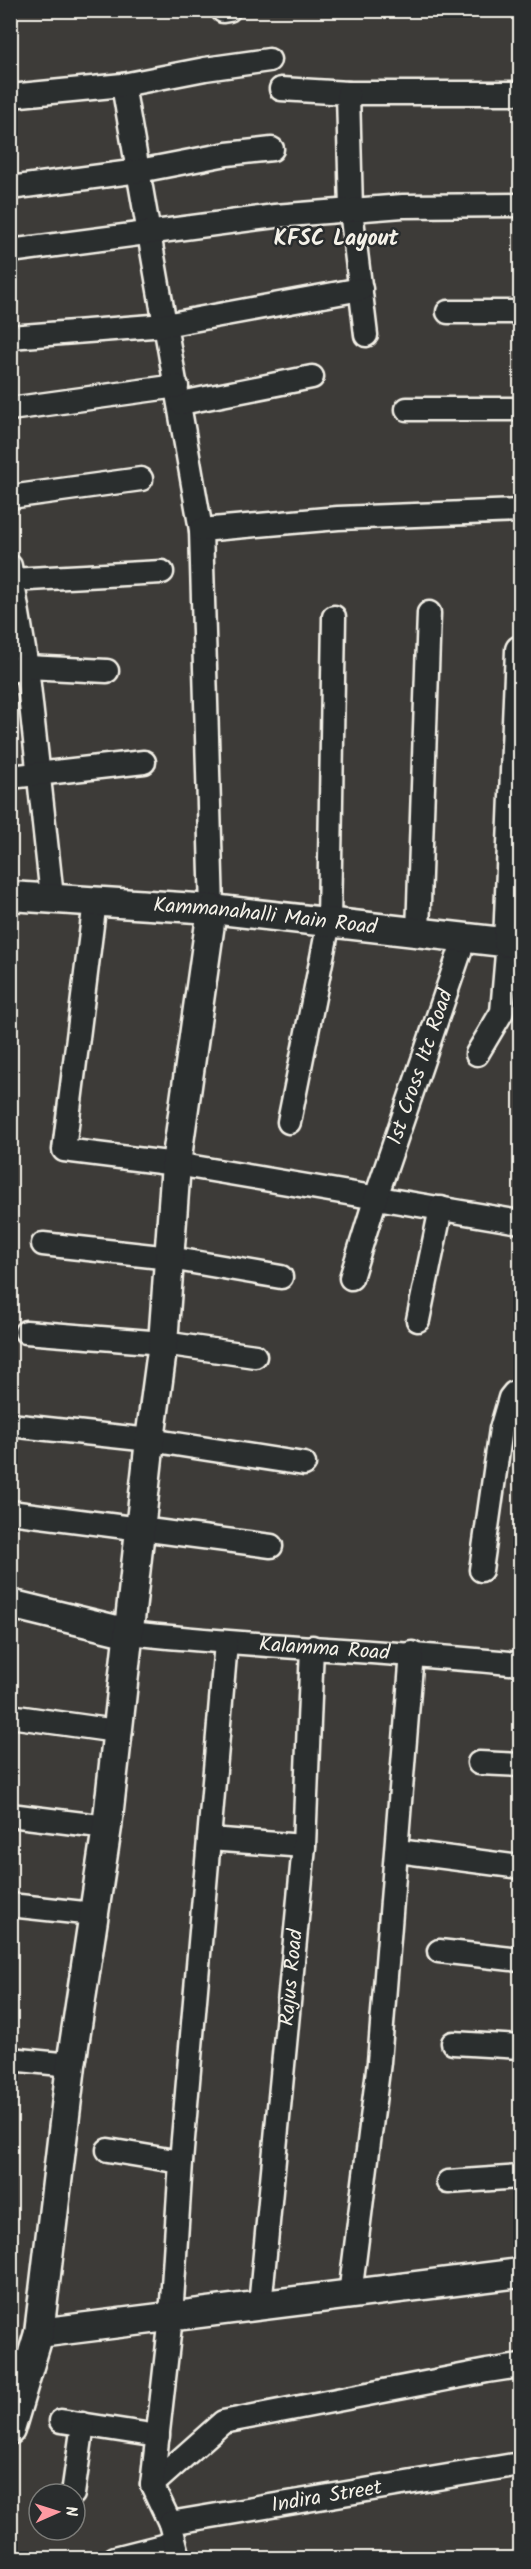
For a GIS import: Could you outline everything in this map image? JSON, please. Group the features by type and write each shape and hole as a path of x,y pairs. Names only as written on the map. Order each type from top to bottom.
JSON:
{"street":[{"path":"223,11 229,10"},
{"path":"10,96 123,84 269,60"},
{"path":"10,2430 39,2333 71,2065 107,1827 116,1731 163,1343 176,1164 212,909 201,530 123,84"},
{"path":"281,89 348,93 520,93"},
{"path":"348,93 351,210 366,335"},
{"path":"10,188 139,171 227,154 272,149"},
{"path":"10,251 275,216 403,206 520,205"},
{"path":"10,337 165,325 361,290"},
{"path":"448,312 520,312"},
{"path":"10,409 179,394 312,377"},
{"path":"407,409 520,409"},
{"path":"10,497 141,479"},
{"path":"201,530 349,518 520,512"},
{"path":"52,897 39,774 19,669 11,575 162,572"},
{"path":"418,932 429,613"},
{"path":"289,1122 329,922 334,617"},
{"path":"477,1054 502,1012 514,943 520,650"},
{"path":"19,669 107,671"},
{"path":"10,777 144,762"},
{"name":"Kammanahalli Main Road","path":"10,896 212,909 514,943"},
{"path":"95,901 64,1150 176,1164 520,1222"},
{"name":"1st Cross Itc Road","path":"351,1278 376,1197 465,937"},
{"path":"417,1320 441,1208"},
{"path":"43,1244 170,1258 281,1277"},
{"path":"26,1332 163,1343 255,1356"},
{"path":"480,1570 501,1429 510,1398 520,1392"},
{"path":"10,1425 150,1440 304,1464"},
{"path":"10,1512 271,1546"},
{"path":"10,1604 129,1633"},
{"name":"Kalamma Road","path":"129,1633 226,1643 412,1653 520,1664"},
{"path":"174,2542 152,2486 171,2317 181,2162 226,1643"},
{"name":"Rajus Road","path":"260,2306 304,1846 312,1647"},
{"path":"350,2295 379,2062 398,1851 412,1653"},
{"path":"10,1716 116,1731"},
{"path":"479,1763 520,1765"},
{"path":"10,1815 107,1827"},
{"path":"209,1839 304,1846"},
{"path":"398,1851 520,1867"},
{"path":"10,1905 93,1914"},
{"path":"440,1951 520,1960"},
{"path":"453,2043 520,2047"},
{"path":"10,2059 71,2065"},
{"path":"108,2150 181,2162"},
{"path":"448,2182 520,2177"},
{"path":"39,2333 520,2273"},
{"path":"152,2486 223,2422 487,2370 520,2366"},
{"path":"73,2482 72,2422 158,2436"},
{"name":"Indira Street","path":"115,2559 174,2542 520,2464"}],"district":[{"name":"KFSC Layout","path":"336,239"}]}
